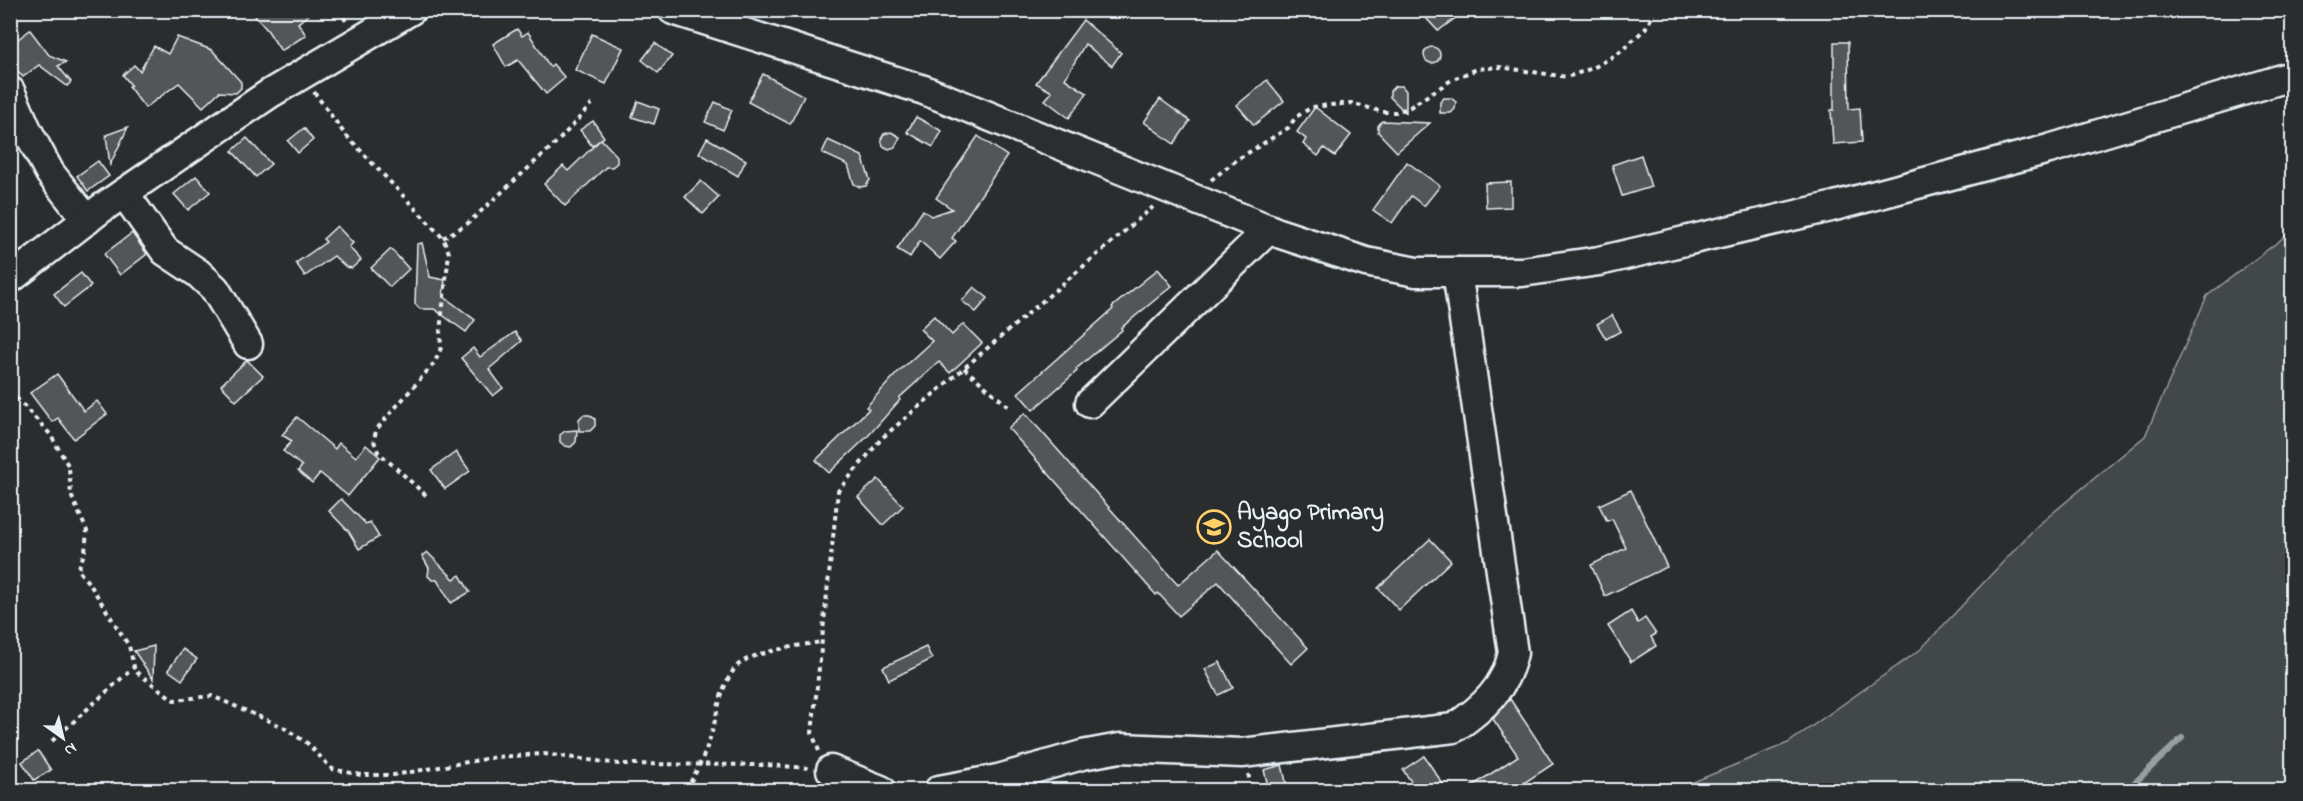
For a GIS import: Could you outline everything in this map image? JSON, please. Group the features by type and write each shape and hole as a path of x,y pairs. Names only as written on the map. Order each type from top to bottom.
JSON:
{"street":[{"path":"10,279 124,193 269,94 411,10"},
{"path":"673,10 924,90 1269,229 1366,262 1416,272 1522,272 1599,261 1808,212 2049,148 2292,76"},
{"path":"10,91 27,130 50,173 87,220"},
{"path":"124,193 165,251 198,273 215,289 248,345"},
{"path":"1090,403 1269,229"},
{"path":"939,790 998,779 1082,755 1120,748 1242,753 1454,728 1492,697 1509,671 1513,654 1457,272"},
{"path":"831,770 881,790"}],"path":[{"path":"831,770 816,745 812,733 838,491 882,438 964,368 1184,194 1208,183 1239,159 1288,128 1296,117 1311,107 1351,103 1383,112 1396,112 1410,106 1453,79 1476,69 1499,67 1567,76 1593,68 1619,54 1646,29 1656,10"},
{"path":"302,75 344,133 443,238 449,254 440,331 441,348 435,362 376,430 374,441 378,452 428,497"},
{"path":"443,238 466,224 559,141 592,104"},
{"path":"964,368 1010,408"},
{"path":"10,392 50,434 69,467 72,495 87,531 85,551 78,570 91,586 129,646 135,671 174,700 212,696 283,727 307,743 332,769 361,775 394,775 496,757 544,754 619,764 767,765 831,770"},
{"path":"686,790 701,764 721,696 738,665 774,650 821,642"},
{"path":"52,741 134,667"}],"shaded area":[{"path":"2292,231 2292,790 1674,790 1788,743 1921,649 2037,526 2145,436 2207,296"}],"building":[{"path":"250,10 315,10 298,23 306,35 281,51"},
{"path":"1436,10 1466,10 1438,31 1426,18"},
{"path":"1083,20 1121,53 1112,66 1085,44 1065,79 1087,93 1069,118 1045,100 1052,92 1036,83"},
{"path":"517,29 522,36 528,32 550,67 553,64 565,78 546,94 518,60 506,67 493,44"},
{"path":"30,30 49,55 66,62 58,66 71,82 67,86 39,65 23,77 10,62 10,45"},
{"path":"592,34 623,48 606,84 575,70"},
{"path":"177,37 212,50 241,82 241,88 236,93 219,92 203,107 179,83 145,108 123,75 134,65 140,71 154,46 168,54"},
{"path":"1834,42 1848,42 1849,109 1860,108 1862,142 1833,144 1831,110 1834,110"},
{"path":"655,43 672,56 658,73 642,60"},
{"path":"1432,47 1438,49 1440,55 1438,61 1432,63 1426,61 1424,55 1426,49"},
{"path":"763,74 804,96 790,124 748,102"},
{"path":"1267,80 1284,101 1254,125 1237,105"},
{"path":"1395,86 1402,86 1406,91 1406,113 1390,97 1390,91"},
{"path":"1444,98 1451,98 1456,102 1455,109 1451,113 1440,113 1440,102"},
{"path":"1160,99 1190,121 1174,144 1144,122"},
{"path":"638,101 659,109 654,124 632,117"},
{"path":"715,102 732,110 723,130 705,122"},
{"path":"1315,107 1351,135 1335,156 1324,148 1318,156 1303,144 1306,139 1297,132"},
{"path":"916,117 942,131 933,147 907,132"},
{"path":"593,121 604,137 592,146 580,130"},
{"path":"1382,121 1430,123 1397,152 1378,132 1378,126"},
{"path":"128,127 110,165 106,135"},
{"path":"304,128 313,140 298,153 288,141"},
{"path":"891,132 900,137 895,147 889,149 883,146 881,139 884,134"},
{"path":"978,136 1007,156 952,238 956,241 940,259 920,241 910,257 897,249 923,210 931,216 952,209 936,198"},
{"path":"247,138 271,164 256,177 232,151"},
{"path":"707,138 746,160 738,176 699,153"},
{"path":"601,139 617,156 617,163 612,167 606,167 565,206 544,184 563,166 568,171"},
{"path":"828,140 862,156 870,180 866,186 860,187 854,184 848,165 822,153"},
{"path":"1641,155 1651,187 1622,196 1612,165"},
{"path":"98,161 109,176 88,191 77,176"},
{"path":"1407,162 1440,186 1424,206 1411,196 1392,223 1373,210"},
{"path":"196,176 210,192 188,210 174,194"},
{"path":"701,181 719,197 703,214 685,197"},
{"path":"1511,182 1511,207 1486,208 1485,183"},
{"path":"337,226 353,243 349,247 361,260 352,268 346,267 334,256 305,276 296,263 326,242 323,239"},
{"path":"132,233 147,254 120,275 104,254"},
{"path":"422,243 430,277 445,280 443,296 475,320 466,332 434,309 420,309 415,304 417,244"},
{"path":"391,249 409,269 390,287 371,268"},
{"path":"1158,269 1172,286 1121,328 1122,330 1033,410 1018,393 1113,309 1112,307"},
{"path":"81,273 91,286 64,307 54,294"},
{"path":"974,287 988,298 976,312 962,301"},
{"path":"1612,315 1621,331 1606,339 1597,324"},
{"path":"934,316 952,335 963,324 982,343 950,373 939,362 899,398 900,400 868,436 829,473 816,460 869,409 866,407 898,372 932,341 920,329"},
{"path":"515,332 522,341 489,369 503,388 493,396 461,358 473,348 480,357"},
{"path":"247,360 263,376 236,401 221,385"},
{"path":"57,374 84,411 97,401 107,414 74,439 58,418 52,422 30,393"},
{"path":"1025,413 1178,585 1218,550 1308,648 1291,664 1218,582 1179,616 1158,593 1156,595 1008,428"},
{"path":"583,415 590,415 595,419 595,426 590,431 579,431 579,419"},
{"path":"297,417 335,449 339,443 356,457 366,445 380,457 348,496 320,473 312,483 298,471 302,466 283,451 292,441 282,435"},
{"path":"577,430 576,442 571,447 560,442 560,435 565,431"},
{"path":"456,452 470,471 445,489 431,470"},
{"path":"878,479 903,506 883,525 858,497"},
{"path":"1631,490 1667,567 1605,596 1591,565 1626,548 1612,519 1607,521 1599,505"},
{"path":"341,499 366,524 370,522 379,537 359,549 349,532 329,511"},
{"path":"1430,539 1451,561 1399,610 1378,588"},
{"path":"427,552 454,579 460,575 470,592 451,603 437,580 432,580 428,576 429,568 422,556"},
{"path":"1631,611 1638,623 1645,618 1656,634 1651,637 1656,646 1631,662 1608,626"},
{"path":"154,646 153,679 134,651"},
{"path":"926,647 932,659 889,680 883,667"},
{"path":"183,649 197,659 182,680 168,670"},
{"path":"1220,662 1233,688 1218,695 1205,669"},
{"path":"1510,699 1553,764 1513,790 1466,790 1518,756 1493,719"},
{"path":"38,751 51,770 34,780 22,762"},
{"path":"1424,756 1447,790 1417,790 1403,770"},
{"path":"1282,765 1288,790 1269,790 1264,770"}],"waterway":[{"path":"2127,790 2182,738"}],"place":[{"name":"Ayago Primary School","path":"1214,527"}]}
